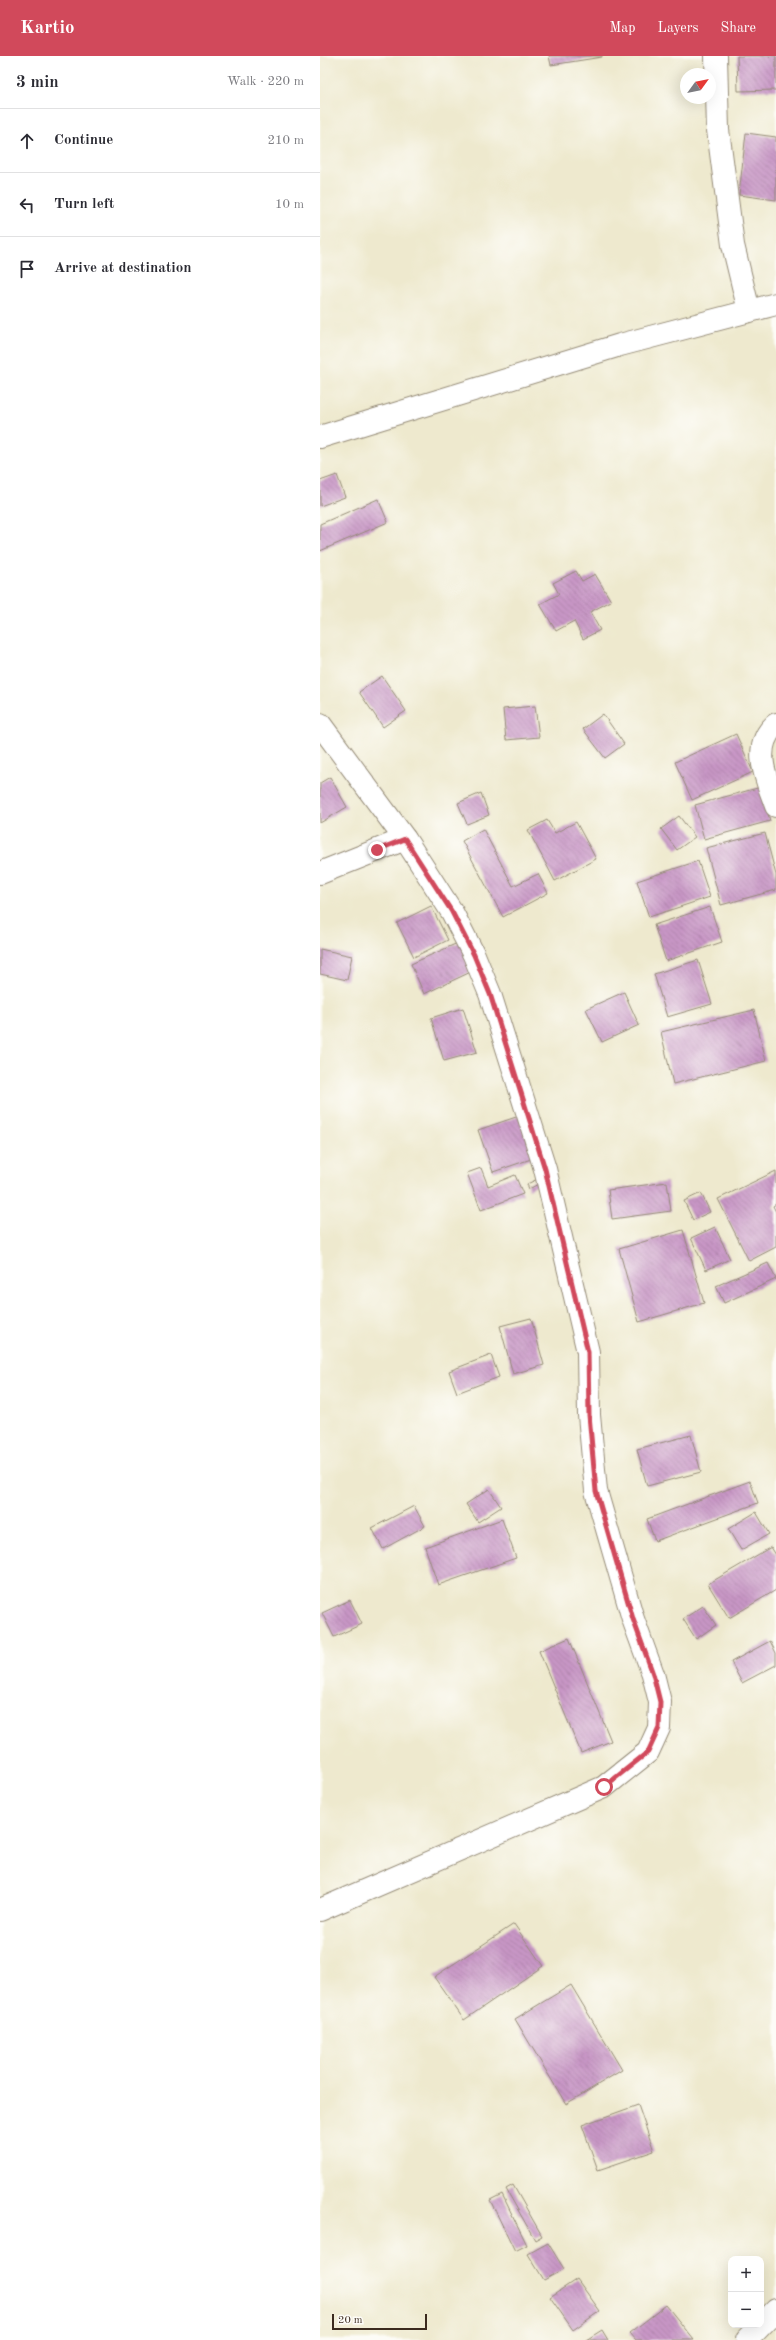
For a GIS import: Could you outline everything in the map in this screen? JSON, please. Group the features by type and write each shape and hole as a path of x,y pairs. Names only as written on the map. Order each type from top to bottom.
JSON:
{"street":[{"path":"716,56 718,130 733,245 750,311"},
{"path":"320,437 620,345 776,304"},
{"path":"320,724 405,839 452,912 474,955 490,994 545,1169 588,1352 589,1415 596,1491 633,1619 653,1674 660,1702 659,1728 648,1752 604,1787 320,1910"},
{"path":"776,724 763,743 762,766 776,806"},
{"path":"320,873 405,839"},
{"path":"747,2340 776,2310"}],"building":[{"path":"549,56 602,56 602,57 551,65"},
{"path":"737,56 776,56 776,90 738,91"},
{"path":"746,133 776,137 776,200 739,195"},
{"path":"337,475 345,497 320,506 320,481"},
{"path":"378,499 388,522 320,551 320,524"},
{"path":"576,571 582,581 595,574 611,601 590,612 600,630 583,639 574,621 556,631 540,604 559,594 553,583"},
{"path":"382,676 406,711 383,727 359,692"},
{"path":"535,706 539,737 506,740 503,709"},
{"path":"603,714 624,744 605,758 583,729"},
{"path":"736,734 753,772 692,800 675,762"},
{"path":"330,777 347,807 320,823 320,783"},
{"path":"761,787 770,821 704,839 695,805"},
{"path":"481,793 489,815 467,824 458,803"},
{"path":"679,816 695,837 677,850 661,829"},
{"path":"547,820 555,833 576,822 596,859 555,881 528,830"},
{"path":"483,829 513,886 538,874 548,893 503,917 462,841"},
{"path":"765,833 776,875 776,890 721,905 706,848"},
{"path":"698,861 710,897 649,917 637,881"},
{"path":"431,906 448,940 414,957 397,923"},
{"path":"710,907 722,942 666,961 654,925"},
{"path":"462,941 475,970 424,994 411,964"},
{"path":"320,949 352,956 347,980 320,974"},
{"path":"698,960 712,1004 667,1017 654,974"},
{"path":"624,992 639,1025 602,1042 586,1009"},
{"path":"463,1008 477,1052 444,1061 431,1018"},
{"path":"754,1010 766,1061 673,1084 661,1032"},
{"path":"522,1115 537,1157 493,1172 478,1130"},
{"path":"481,1168 488,1186 515,1175 523,1194 481,1210 467,1173"},
{"path":"776,1171 776,1204 773,1206 776,1212 776,1247 749,1261 718,1199"},
{"path":"540,1178 542,1182 529,1189 527,1184"},
{"path":"667,1182 671,1211 612,1219 608,1190"},
{"path":"701,1193 710,1212 693,1220 684,1201"},
{"path":"715,1227 730,1259 706,1270 691,1238"},
{"path":"683,1230 704,1303 639,1322 619,1249"},
{"path":"768,1263 776,1279 724,1303 716,1286"},
{"path":"531,1318 544,1365 513,1374 500,1326"},
{"path":"491,1355 499,1377 457,1393 449,1371"},
{"path":"691,1435 701,1472 647,1486 637,1449"},
{"path":"750,1481 758,1503 655,1541 647,1519"},
{"path":"489,1489 501,1507 478,1522 466,1504"},
{"path":"414,1506 425,1526 383,1549 372,1528"},
{"path":"756,1512 769,1534 741,1550 728,1529"},
{"path":"502,1519 516,1558 438,1585 425,1547"},
{"path":"771,1547 776,1555 776,1590 729,1618 708,1584"},
{"path":"350,1600 362,1624 334,1637 322,1613"},
{"path":"703,1606 716,1625 696,1639 683,1619"},
{"path":"569,1638 611,1741 581,1753 539,1651"},
{"path":"770,1641 776,1653 776,1665 742,1683 731,1662"},
{"path":"514,1924 543,1966 464,2020 434,1977"},
{"path":"571,1985 622,2070 566,2104 515,2019"},
{"path":"638,2105 654,2151 598,2170 582,2125"},
{"path":"513,2185 542,2236 535,2240 506,2189"},
{"path":"502,2194 527,2245 515,2251 490,2200"},
{"path":"548,2243 564,2269 544,2280 528,2254"},
{"path":"577,2279 600,2311 573,2330 550,2297"},
{"path":"666,2305 694,2340 636,2340 630,2333"},
{"path":"602,2330 608,2340 586,2340"}],"route":[{"path":"377,850 405,839 452,912 474,955 490,994 545,1169 588,1352 589,1415 596,1491 633,1619 653,1674 660,1702 659,1728 648,1752 604,1787"}]}
